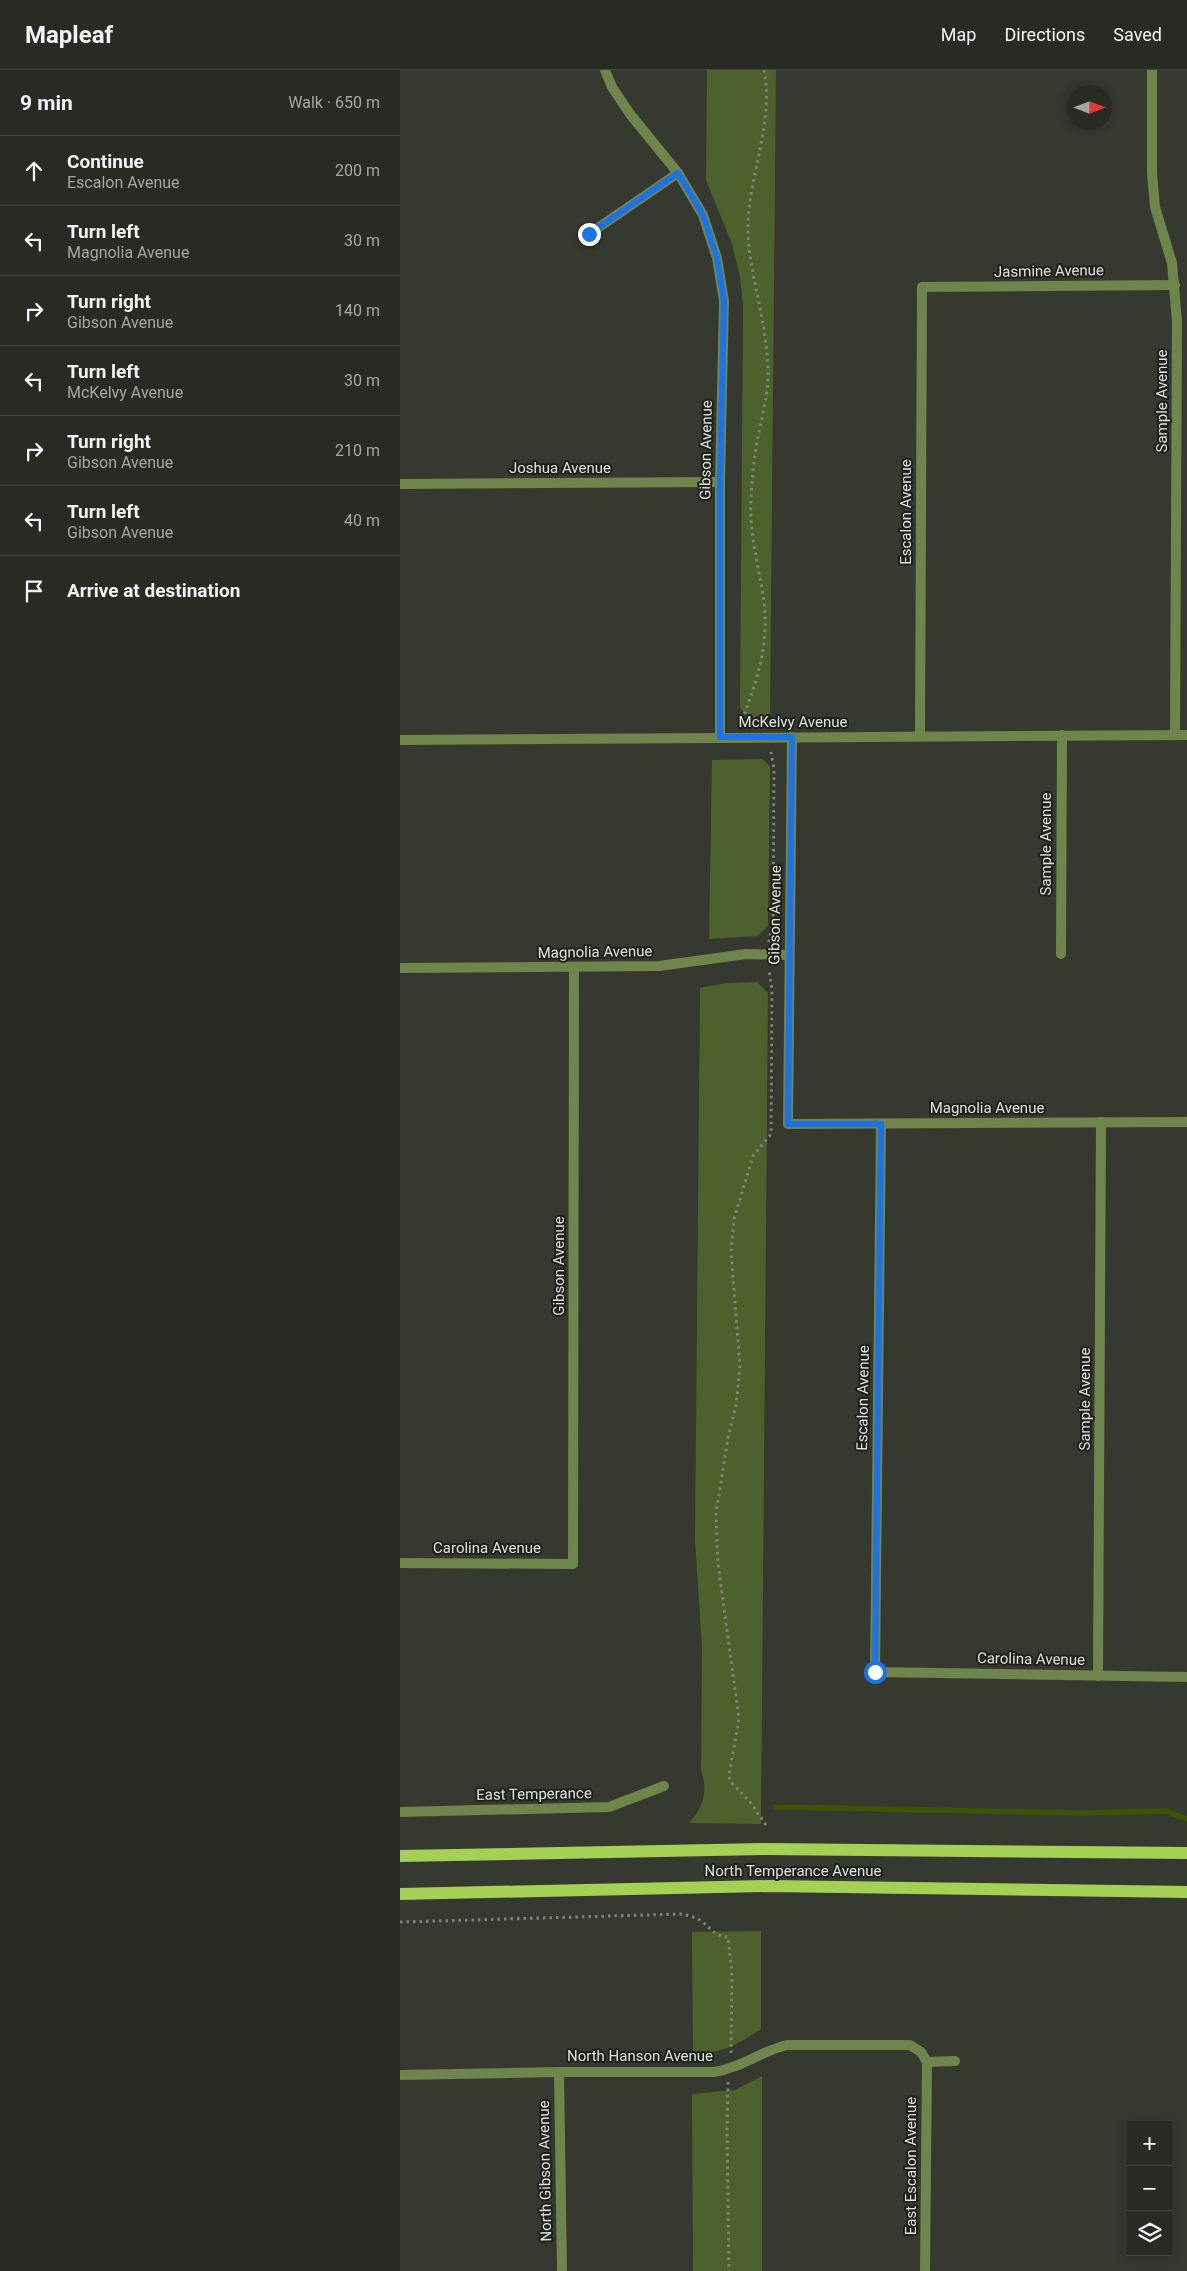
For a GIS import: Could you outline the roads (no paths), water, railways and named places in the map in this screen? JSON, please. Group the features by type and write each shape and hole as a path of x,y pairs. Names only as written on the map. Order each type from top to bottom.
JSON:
{"main road":[{"name":"North Temperance Avenue","path":"400,1856 765,1849 1187,1853"},
{"name":"North Temperance Avenue","path":"400,1894 769,1886 1187,1892"}],"street":[{"name":"Gibson Avenue","path":"604,70 612,87 630,114 678,173 703,215 717,258 724,301 720,482 720,737"},
{"name":"Sample Avenue","path":"1152,70 1152,173 1155,207 1172,263 1176,285 1175,735"},
{"path":"589,234 678,173"},
{"name":"Jasmine Avenue","path":"922,287 1176,285"},
{"name":"Escalon Avenue","path":"920,736 922,287"},
{"name":"Joshua Avenue","path":"400,484 720,482"},
{"name":"Sample Avenue","path":"1061,954 1062,735"},
{"name":"McKelvy Avenue","path":"400,740 1187,735"},
{"name":"Gibson Avenue","path":"788,1124 792,737"},
{"name":"Magnolia Avenue","path":"400,968 659,966 746,954 789,955"},
{"name":"Gibson Avenue","path":"573,1564 574,968"},
{"name":"Sample Avenue","path":"1098,1676 1102,1122"},
{"name":"Magnolia Avenue","path":"788,1124 1187,1122"},
{"name":"Escalon Avenue","path":"875,1672 881,1124"},
{"name":"Carolina Avenue","path":"400,1563 573,1564"},
{"name":"Carolina Avenue","path":"875,1672 1187,1677"},
{"name":"East Temperance","path":"400,1812 609,1808 664,1786"},
{"name":"North Hanson Avenue","path":"400,2074 714,2072 729,2070 771,2049 787,2045 910,2045 921,2052 927,2062"},
{"path":"927,2062 955,2061"},
{"name":"East Escalon Avenue","path":"926,2271 927,2062"},
{"name":"North Gibson Avenue","path":"559,2072 562,2271"}],"waterway":[{"path":"775,1807 1083,1813 1166,1811 1187,1819"}]}
